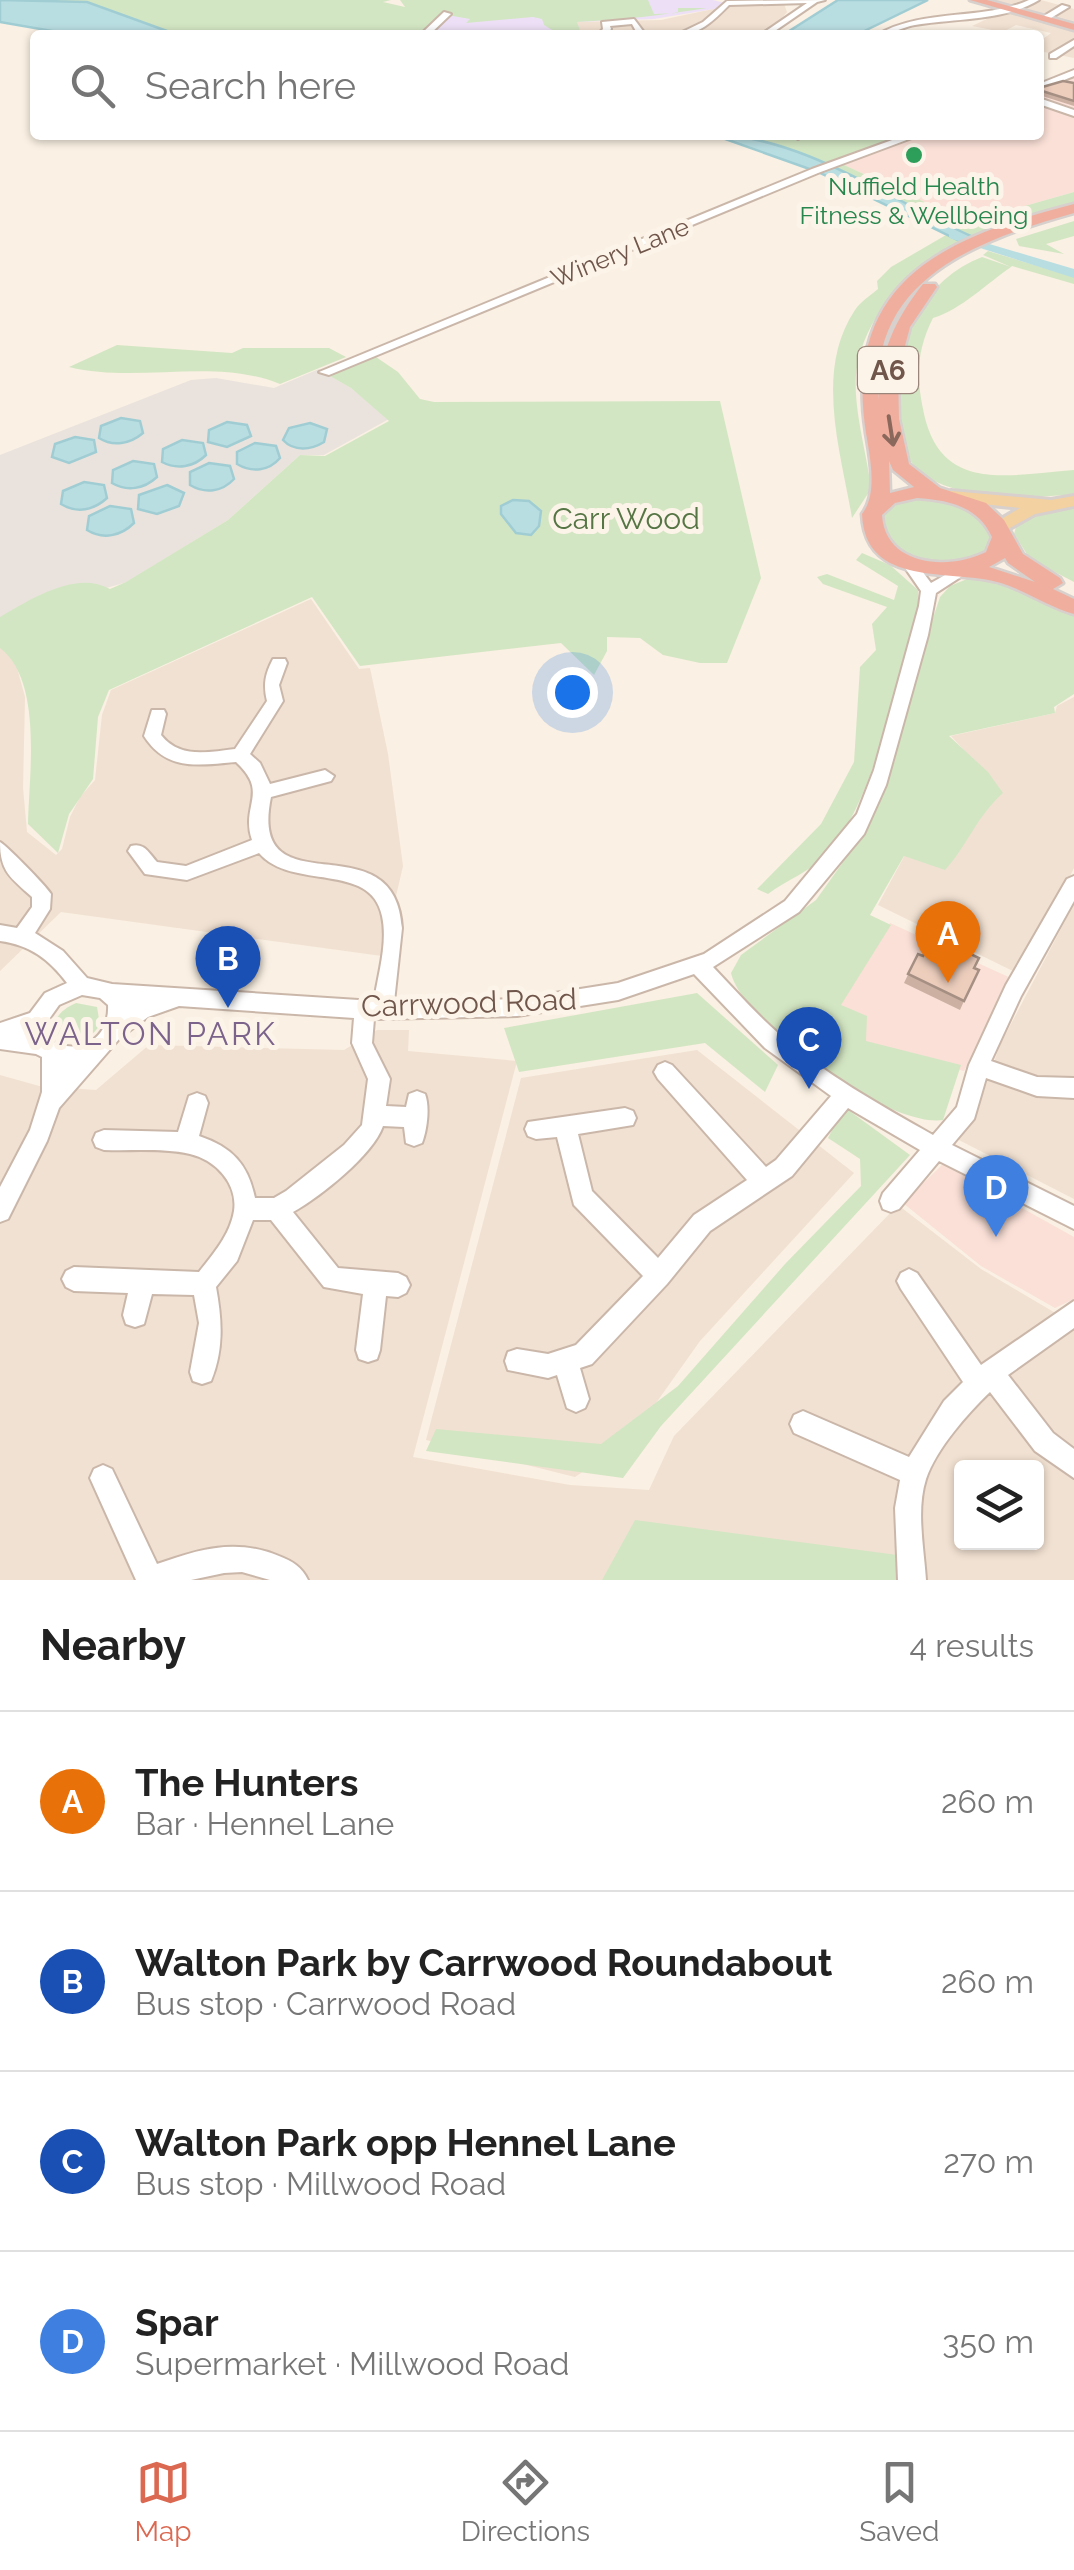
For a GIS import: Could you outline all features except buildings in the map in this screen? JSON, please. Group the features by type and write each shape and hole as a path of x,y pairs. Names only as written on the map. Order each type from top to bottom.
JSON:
{"highway":[{"path":"976,0 1074,26"},
{"name":"A6","path":"908,562 892,555 873,535 870,524 878,506 881,477 872,419 869,360 882,320 928,267 1074,208"},
{"name":"A6","path":"1019,228 1074,217"},
{"name":"A6","path":"959,254 917,300 900,330 885,386 900,466 942,494 981,508 1025,566 1074,594"},
{"path":"878,506 901,494 942,494"},
{"path":"967,569 995,556 1000,532"},
{"path":"908,562 1011,579 1074,607"}],"main road":[{"path":"942,494 1048,505"},
{"path":"1000,532 1012,517 1074,501"}],"street":[{"path":"893,30 1035,0"},
{"path":"692,30 706,24 727,3 817,1"},
{"path":"772,30 817,1"},
{"path":"964,18 980,24 997,7"},
{"path":"1043,19 1064,8"},
{"path":"429,30 447,14"},
{"path":"606,30 605,24 634,22 639,30"},
{"path":"1056,43 1071,44"},
{"path":"1053,56 1071,44"},
{"path":"1044,85 1074,73"},
{"path":"1044,103 1074,113"},
{"name":"Winery Lane","path":"325,372 816,171 901,140"},
{"path":"908,562 929,591 967,569"},
{"name":"Carrwood Road","path":"109,992 462,1010 587,1000 634,990 698,964 766,926 825,876 860,826 881,772 898,704 926,624 929,591"},
{"path":"240,755 283,701 271,685 279,663"},
{"path":"152,736 158,714"},
{"path":"152,736 166,754 174,757 240,755 261,775 264,792 258,827 262,844 278,861 362,877 384,895 392,918 374,1008 362,1043 379,1080 376,1116 365,1140 294,1199 276,1209 246,1209"},
{"path":"132,740 152,736"},
{"path":"264,792 325,776"},
{"path":"137,850 152,869 187,873 262,844"},
{"path":"0,850 42,894 41,910 23,935"},
{"path":"891,1201 966,1112 980,1065 1013,990 1074,884"},
{"path":"0,933 23,935 42,943 81,986"},
{"path":"0,1032 37,1020 52,999 56,985 54,955"},
{"path":"698,964 780,1048 845,1095 934,1149 1074,1218"},
{"path":"51,1105 107,1039 120,1010 109,992 81,986 52,999"},
{"name":"Carrwood Road","path":"107,1039 142,1010 192,997"},
{"path":"0,1211 51,1105 57,1082 37,1020"},
{"path":"0,1040 70,1057 107,1039"},
{"path":"980,1065 1018,1082 1055,1090 1074,1088"},
{"path":"665,1072 765,1183"},
{"path":"517,1362 548,1366 583,1355 659,1276 702,1223 765,1183 800,1151 845,1095"},
{"path":"186,1144 197,1103"},
{"path":"376,1116 415,1118"},
{"path":"536,1129 625,1118"},
{"path":"565,1126 582,1197 659,1276"},
{"path":"104,1140 186,1144 213,1150 236,1172 246,1209 229,1253 204,1284 211,1323 202,1372"},
{"path":"276,1209 332,1279 387,1284 368,1350"},
{"path":"74,1280 204,1284"},
{"path":"908,1281 986,1379 1044,1442 1074,1465"},
{"path":"134,1315 142,1282"},
{"path":"912,1580 908,1508 914,1473 952,1410 986,1379 1074,1313"},
{"path":"566,1363 576,1399"},
{"path":"804,1424 914,1473"},
{"path":"103,1478 150,1580 196,1564 238,1558 272,1562 294,1580"}],"shaded area":[{"path":"407,0 725,3 720,8 654,19 577,22 580,30 430,30 449,13"},
{"path":"988,0 1041,0 1074,9 1074,58 1044,52 1044,38 1051,33 1044,30 1016,25 1007,30 972,26 1008,9"},
{"path":"784,4 787,12 765,30 579,30 576,22 661,20 732,5"},
{"path":"1074,74 1074,192 968,222 842,164 904,140 1044,140 1044,86"},
{"path":"319,369 351,388 389,419 324,455 300,455 228,520 127,582 0,619 0,455 191,380 216,378 274,388"},
{"path":"311,599 359,669 370,668 388,754 403,866 382,956 61,912 0,971 0,647 14,657 25,697 23,788 27,832 56,855 62,849 80,797 95,780 102,715 111,690"},
{"path":"1074,697 1074,868 1021,975 878,905 906,853 976,763 951,736 1055,713 1057,706"},
{"path":"1074,904 1074,1199 957,1139 976,1113 1000,1045"},
{"path":"890,923 1013,979 964,1071 862,1044 834,1006"},
{"path":"377,1030 409,1030 408,1051 517,1061 413,1457 570,1485 649,1490 674,1436 898,1205 981,1269 1074,1324 1074,1580 0,1580 0,1075 39,1086 96,1090 149,1045 344,1050"},
{"path":"697,1050 854,1173 700,1341 629,1441 575,1477 426,1440 521,1078"},
{"path":"943,1164 1074,1237 1074,1299 1055,1308 981,1266 903,1203"}],"green space":[{"path":"30,0 391,0 383,2 405,7 400,0 648,0 654,14 672,13 577,22 580,30 552,30 542,19 533,17 466,23 470,19 447,15 448,12 429,30 157,30"},
{"path":"678,8 707,8 691,11 678,12"},
{"path":"756,140 893,140 826,165"},
{"path":"842,164 968,222 1074,192 1074,203 973,237 831,168"},
{"path":"1074,221 1074,236 1046,244 1064,254 1019,246 1016,239"},
{"path":"946,235 962,242 926,264 894,293 862,347 856,396 871,489 852,518 834,412 836,359 843,334 857,307 878,289 877,281 891,267"},
{"path":"988,251 1074,277 1074,284 1011,267 983,255"},
{"path":"982,257 1011,267 964,302 933,318 919,363 923,409 931,436 944,455 960,467 1001,475 1074,470 1074,494 993,496 951,488 918,470 904,445 897,403 898,377 910,328 922,305 958,269"},
{"path":"117,345 232,353 243,348 329,348 346,357 280,384 228,372 122,373 69,367"},
{"name":"Carr Wood","path":"373,355 398,372 420,399 434,402 720,401 761,578 727,663 700,663 663,655 640,638 607,637 607,651 594,675 561,643 360,666 312,597 109,690 98,717 93,779 69,814 58,853 28,824 28,705 14,663 0,648 0,617 39,595 68,585 97,584 110,589 126,582 228,520 300,455 325,456 389,421 351,388 330,376"},
{"path":"914,498 940,500 979,516 990,537 987,551 972,559 940,564 908,555 887,533 882,516 900,502"},
{"path":"1074,504 1074,582 1030,559 1014,534 1018,520"},
{"path":"862,553 890,565 918,590 919,610 882,739 858,805 826,855 768,894 757,889 821,824 854,762 860,667 876,650 872,624 887,607 823,584 817,577 827,574 894,600 898,586 856,560"},
{"path":"972,577 1002,583 1074,615 1074,694 1054,707 1055,713 949,736 988,772 1003,793 945,870 904,856 870,915 891,925 841,1005 867,1016 866,1041 961,1065 943,1120 919,1118 889,1108 821,1069 762,1019 741,995 731,973 741,955 816,900 858,841 894,763 916,669 940,597 950,586"},
{"path":"697,993 778,1065 765,1092 705,1043 519,1072 504,1028"},
{"path":"76,1003 97,1007 100,1025 85,1039 74,1042 56,1034 55,1024 62,1011"},
{"path":"844,1107 910,1155 661,1426 623,1478 426,1451 436,1429 601,1444 678,1386 785,1264 861,1186 860,1159 828,1138"},
{"path":"635,1520 905,1556 906,1580 602,1580"}],"water":[{"path":"0,0 87,2 164,30 46,30 0,22"},
{"path":"838,0 928,0 866,30 791,30"},
{"path":"728,140 755,140 813,158 973,237 962,242 818,172"},
{"path":"121,418 140,421 143,433 121,443 99,438 101,426"},
{"path":"227,422 247,425 251,436 227,447 208,442 209,430"},
{"path":"310,423 327,429 324,442 303,448 292,447 283,440 289,428"},
{"path":"75,437 94,440 96,452 69,463 52,457 55,444"},
{"path":"182,440 203,443 206,455 185,466 162,462 163,449"},
{"path":"255,443 276,446 280,458 260,469 237,464 237,452"},
{"path":"133,461 154,464 157,477 135,488 112,483 113,470"},
{"path":"209,463 230,466 234,479 213,490 190,485 190,472"},
{"path":"84,482 104,485 107,498 85,509 61,504 63,491"},
{"path":"167,485 184,493 179,506 157,514 138,509 139,495"},
{"path":"513,500 529,501 541,511 539,526 531,535 516,533 501,514 501,506"},
{"path":"110,506 131,509 134,523 112,535 87,530 89,516"}],"waterway":[{"path":"954,235 1074,274"}],"place":[{"name":"Nuffield Health Fitness & Wellbeing","path":"914,155"},
{"name":"The Hunters","path":"948,983"},
{"name":"Walton Park by Carrwood Roundabout","path":"228,1008"},
{"name":"Walton Park opp Hennel Lane","path":"809,1089"},
{"name":"Spar","path":"996,1237"}],"district":[{"name":"WALTON PARK","path":"151,1034"}]}
